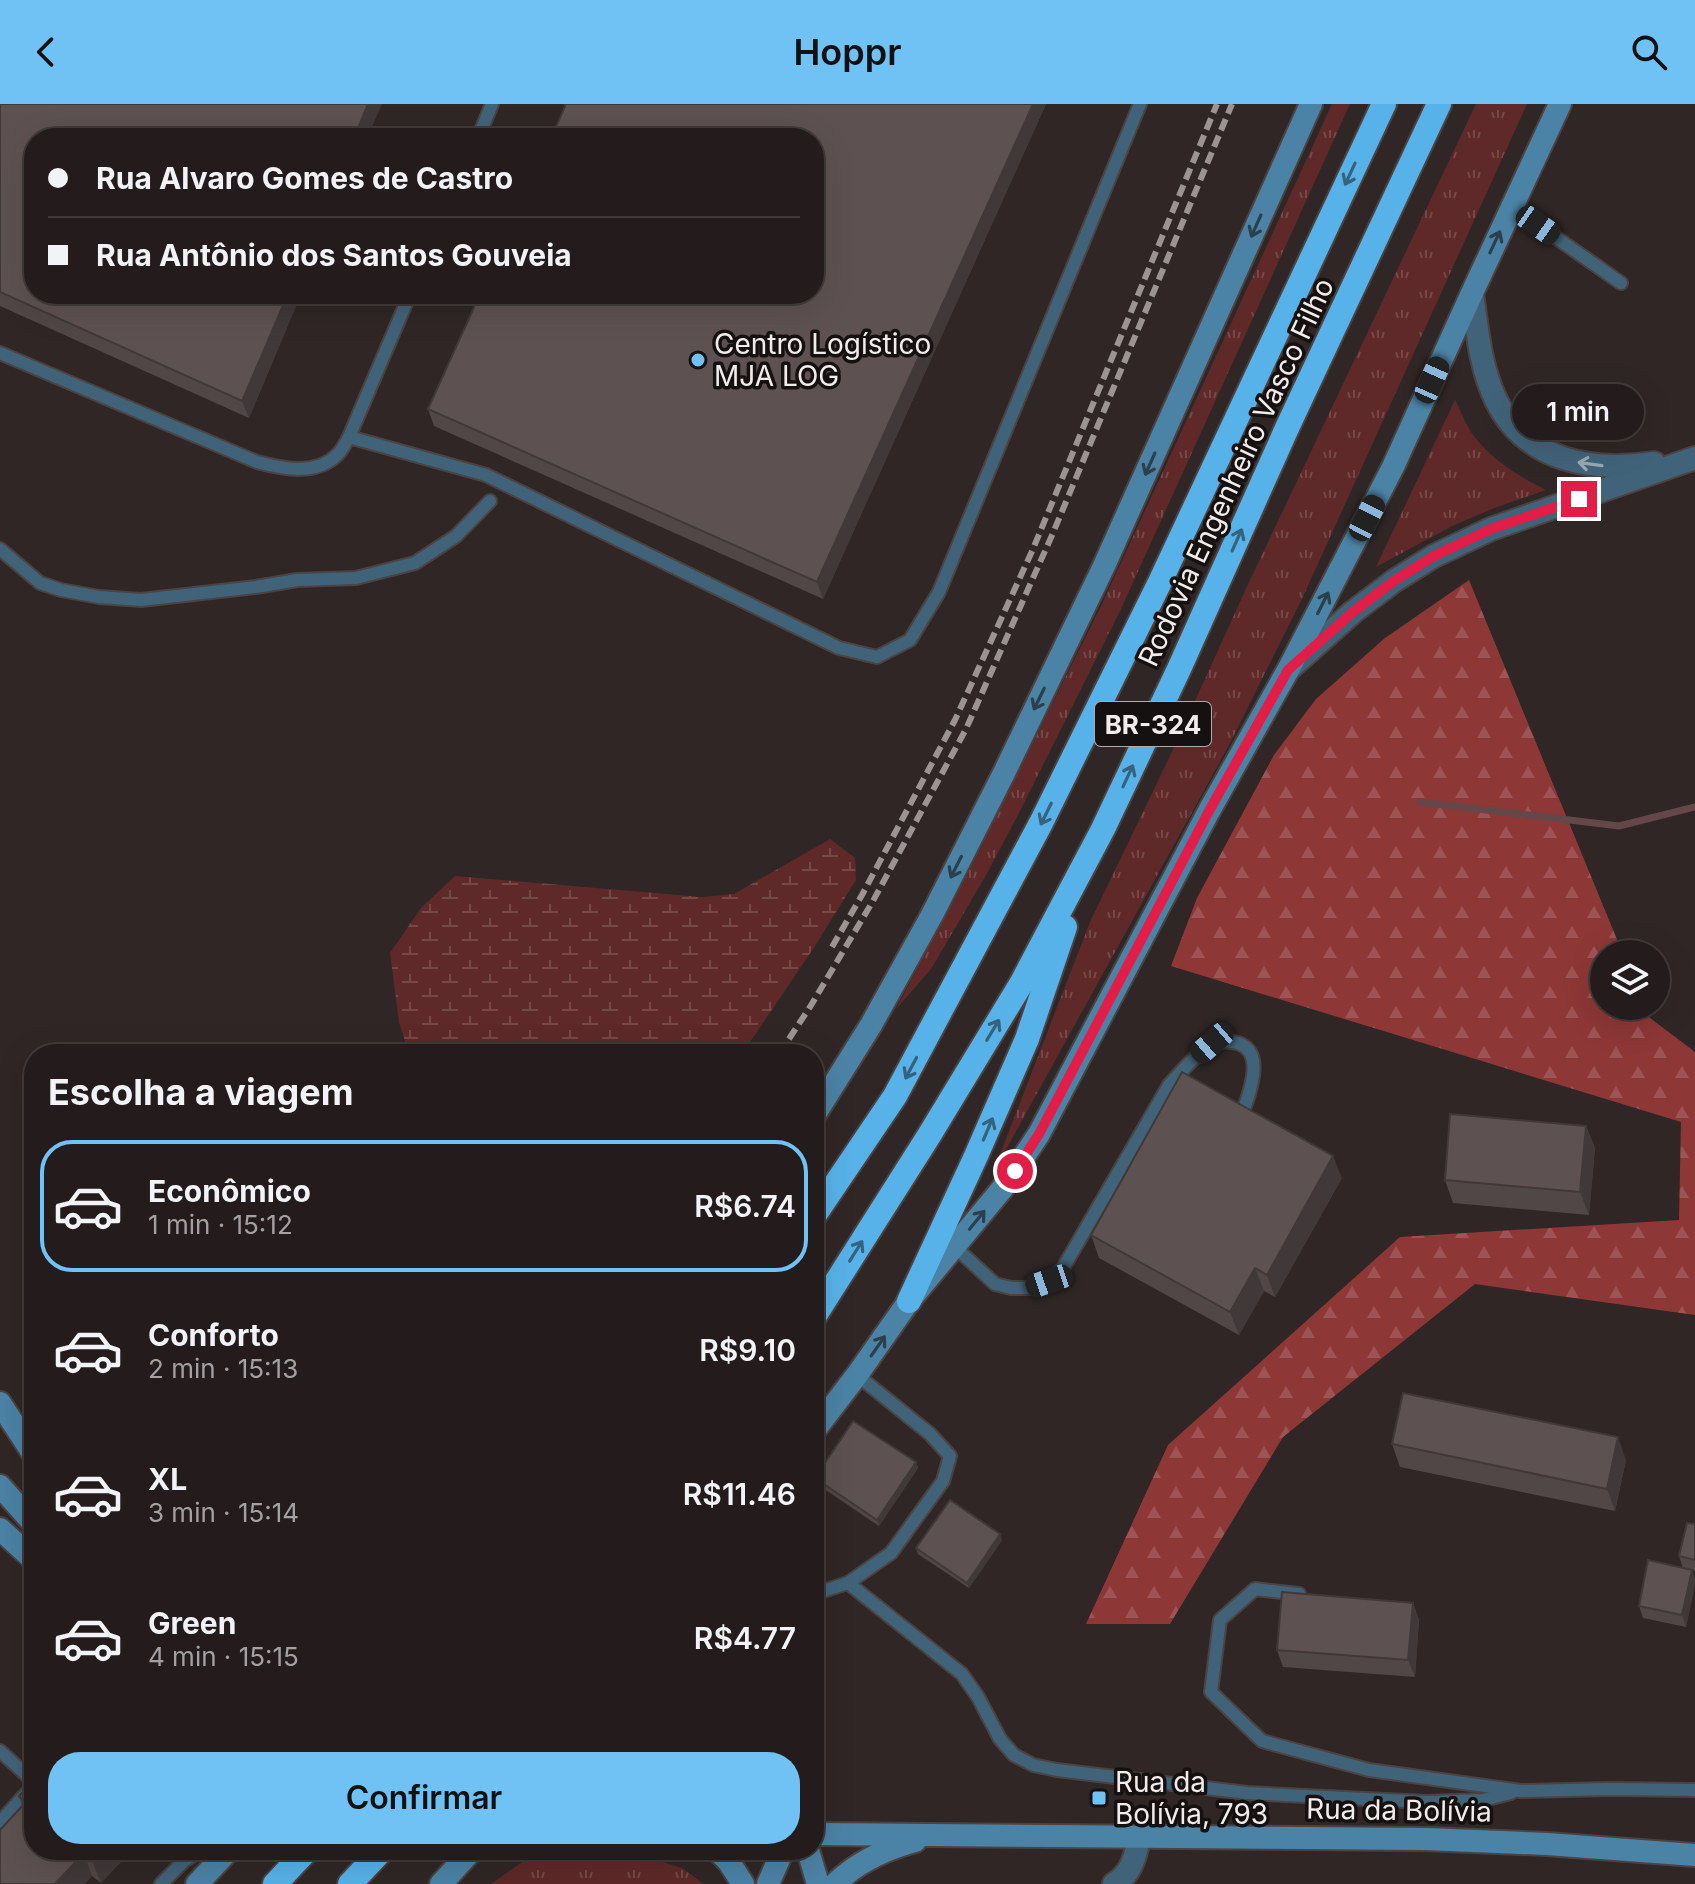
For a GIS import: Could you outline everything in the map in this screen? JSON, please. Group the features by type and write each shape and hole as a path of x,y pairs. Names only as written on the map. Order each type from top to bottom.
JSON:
{"highway":[{"name":"Rodovia Engenheiro Vasco Filho","path":"824,1201 895,1096 1041,823 1160,582 1384,104"},
{"name":"Rodovia Engenheiro Vasco Filho","path":"824,1301 1021,984 1103,829 1439,104"},
{"path":"909,1301 1027,1039 1103,829"},
{"path":"275,1884 298,1860"},
{"path":"350,1884 373,1860"}],"main road":[{"path":"824,1098 871,1025 932,915 1010,759 1104,566 1311,104"},
{"path":"824,1418 909,1301 1002,1189 1039,1134 1209,811 1288,670 1393,467 1560,104"},
{"path":"0,1403 24,1440"},
{"path":"0,1486 24,1513"},
{"path":"0,1529 24,1551"},
{"name":"Rua da Bolívia","path":"824,1834 1426,1839 1695,1855"},
{"path":"835,1884 856,1866 882,1853 912,1842 952,1834"},
{"path":"197,1884 220,1860"},
{"path":"441,1884 463,1860"},
{"path":"727,1860 743,1884"},
{"path":"768,1884 779,1860"},
{"path":"811,1860 818,1884"}],"street":[{"path":"1472,293 1482,357 1497,402 1513,425 1530,441 1550,453 1596,467 1635,466 1695,457"},
{"path":"1288,670 1353,612 1434,556 1491,529 1695,457"},
{"path":"1114,1884 1122,1880 1132,1866 1140,1836"}],"lane":[{"path":"482,128 492,104"},
{"path":"349,437 486,475 839,648 877,657 910,640 939,592 1140,104"},
{"path":"1508,214 1538,225 1621,283"},
{"path":"0,353 257,462 282,469 303,469 324,465 339,453 349,437 406,304"},
{"path":"0,549 40,583 99,597 141,600 297,580 356,578 415,563 456,536 490,501"},
{"path":"955,1247 995,1284 1030,1288 1049,1281 1063,1268 1169,1085 1212,1043 1240,1043 1250,1052 1254,1065 1253,1081 1245,1106"},
{"path":"824,1591 848,1583 891,1553 943,1481 950,1456 930,1434 857,1375"},
{"path":"848,1583 962,1674 1000,1739 1014,1755 1033,1765 1247,1793 1427,1802 1483,1800 1521,1791"},
{"path":"1314,1596 1255,1589 1220,1620 1211,1692 1262,1741 1369,1770 1521,1791 1695,1790"},
{"path":"0,1770 5,1755 24,1774"},
{"path":"0,1822 24,1795"},
{"path":"161,1884 185,1860"}],"green space":[{"path":"1332,104 1350,104 1120,611 985,877 931,969 896,1009 970,869 1102,604"},
{"path":"1476,104 1527,104 1301,601 1228,747 992,1175 1090,922"},
{"path":"1455,400 1470,431 1488,452 1546,490 1452,526 1376,567"},
{"path":"1469,580 1617,940 1590,940 1590,1020 1653,1020 1695,1052 1695,1315 1475,1284 1283,1437 1170,1624 1086,1624 1168,1445 1400,1237 1679,1220 1681,1122 1171,966 1197,898 1274,755 1316,699 1385,638"},
{"path":"830,839 855,858 856,880 749,1044 406,1044 399,1022 390,953 421,908 455,876 702,897 734,894"},
{"path":"525,1860 656,1860 682,1868 704,1884 491,1884"}],"building":[{"path":"0,104 368,104 358,128 24,128 24,303 0,292"},
{"name":"Centro Logístico MJA LOG","path":"566,104 1033,104 817,582 428,409 475,304 824,304 824,128 555,128"},
{"path":"27,304 284,304 242,401"},
{"path":"1182,1072 1333,1156 1267,1275 1255,1268 1230,1312 1091,1235"},
{"path":"1450,1114 1586,1126 1580,1192 1445,1180"},
{"path":"1403,1393 1618,1437 1607,1489 1392,1444"},
{"path":"853,1421 916,1462 877,1520 824,1484 824,1464"},
{"path":"950,1500 1000,1534 967,1583 916,1548"},
{"path":"1687,1523 1695,1524 1695,1560 1679,1556"},
{"path":"1648,1560 1692,1570 1682,1615 1639,1606"},
{"path":"1282,1592 1413,1603 1408,1660 1277,1650"},
{"path":"24,1804 24,1860 77,1860 55,1884 0,1884 0,1830"}],"waterway":[{"path":"1420,802 1619,826 1695,807"}],"railway":[{"path":"832,947 955,720 1033,549 1217,104"},
{"path":"786,1044 873,901 966,729 1053,533 1232,104"}],"place":[{"name":"Centro Logístico MJA LOG","path":"698,360"},
{"name":"Rua da Bolívia, 793","path":"1099,1798"}],"route":[{"path":"1015,1171 1039,1134 1209,811 1288,670 1353,612 1434,556 1491,529 1579,499"}]}
